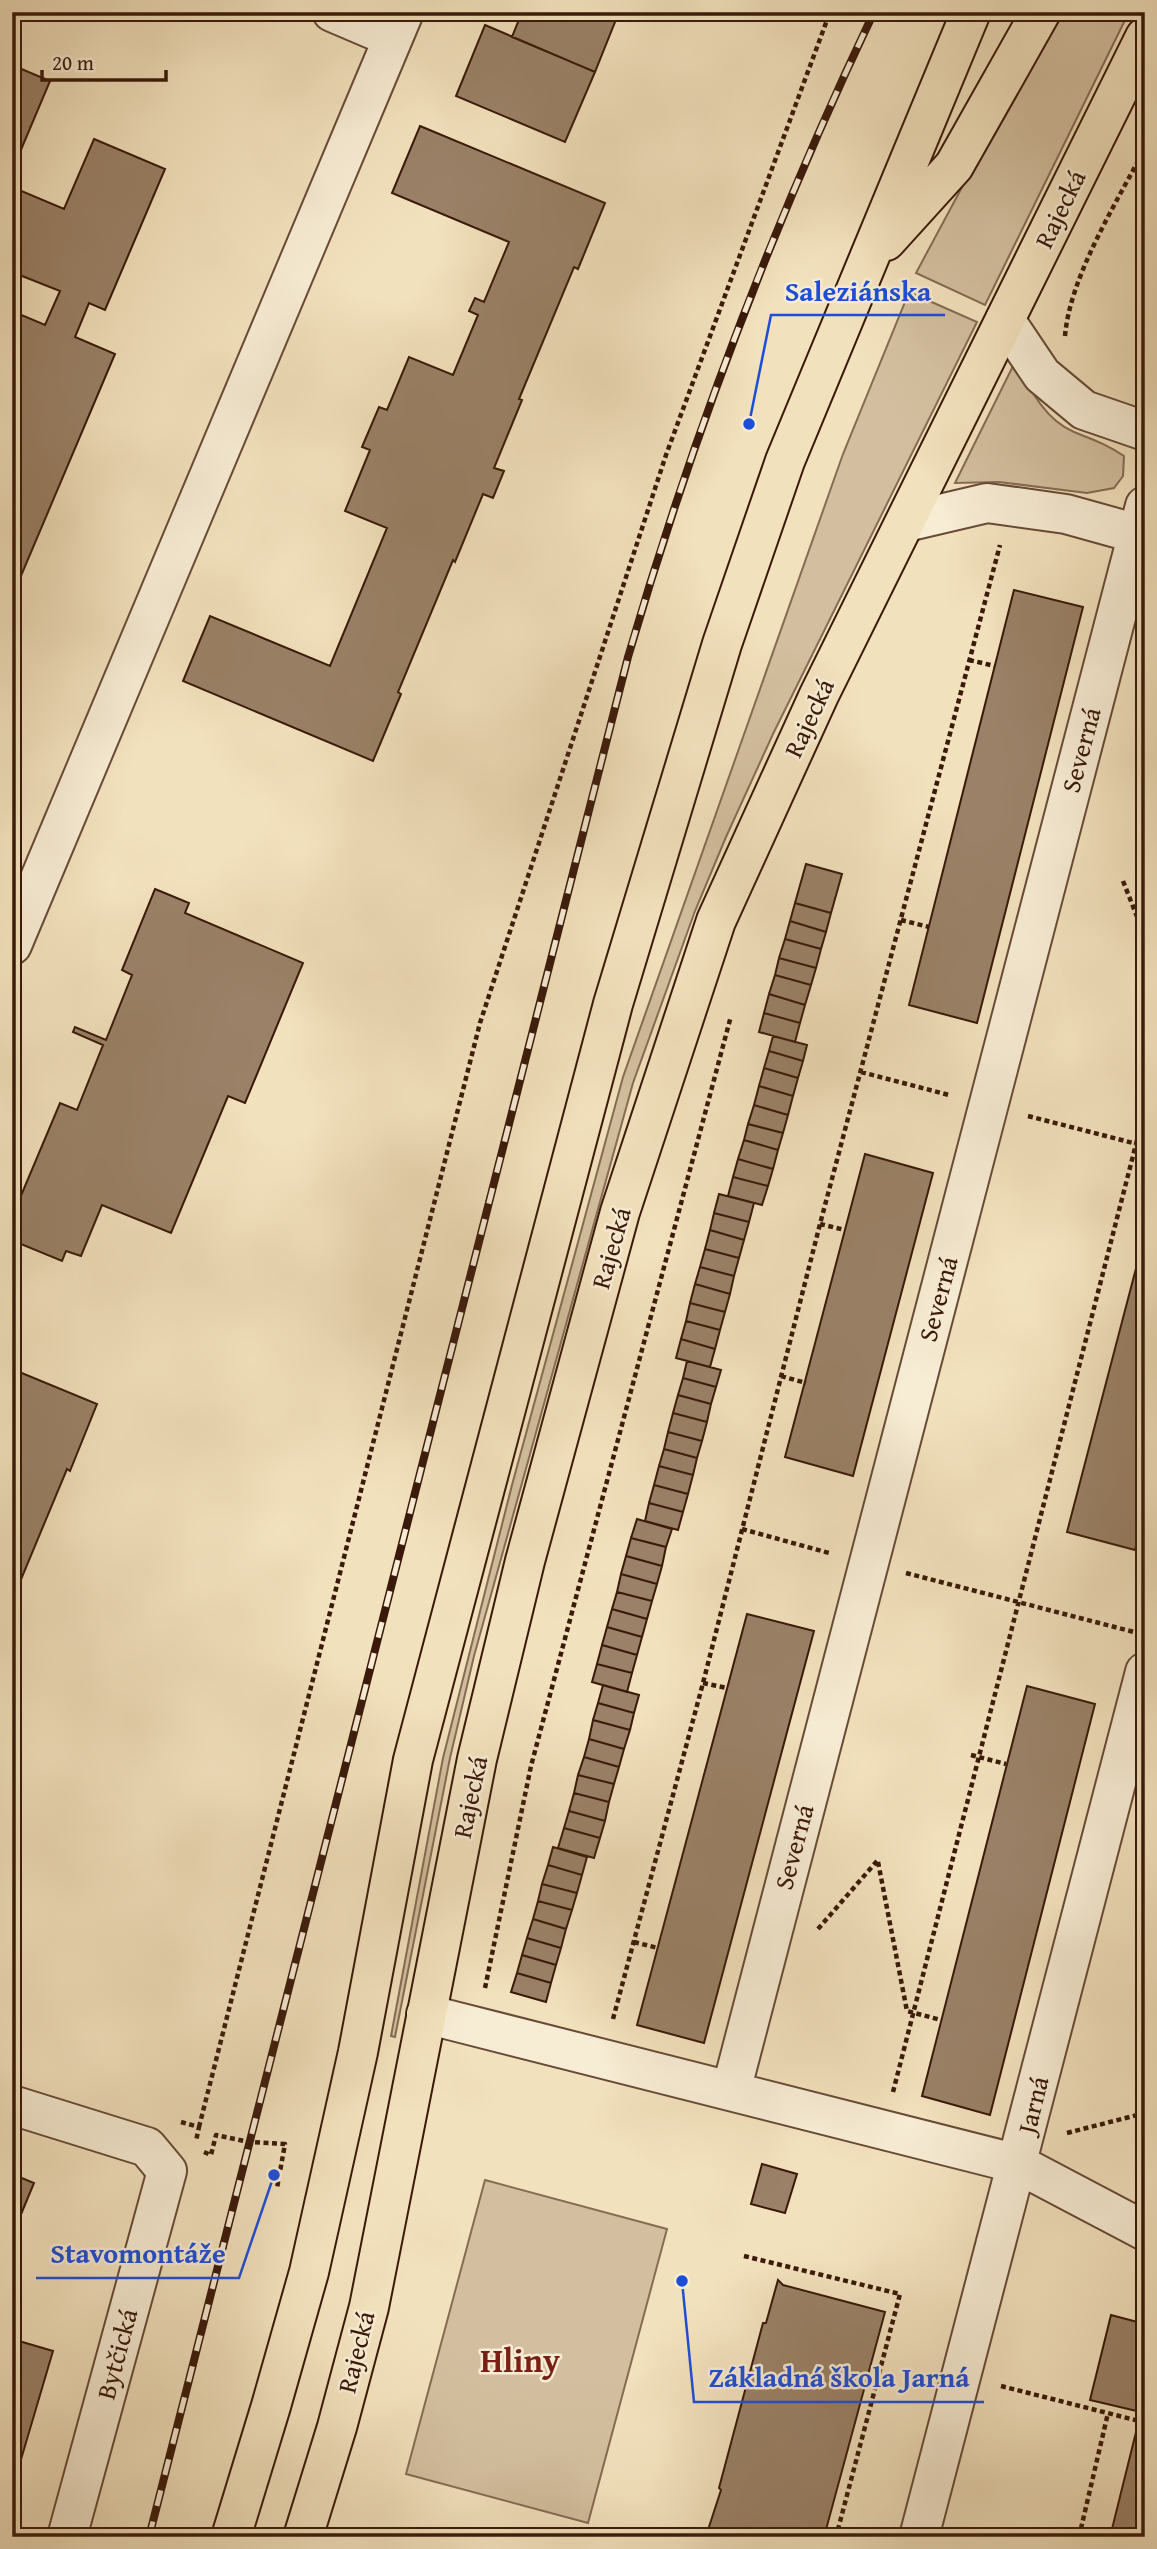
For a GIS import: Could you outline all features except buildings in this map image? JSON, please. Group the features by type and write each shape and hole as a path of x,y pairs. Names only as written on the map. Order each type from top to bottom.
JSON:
{"main road":[{"path":"231,2537 309,2272 358,2052 414,1760 613,1004 722,644 785,461 971,12"},
{"path":"866,264 954,166 1041,12"},
{"name":"Rajecká","path":"303,2537 337,2427 369,2307 487,1719 525,1561 620,1212 716,921 819,695 1145,37"}],"street":[{"path":"12,945 22,894 399,25 332,12"},
{"path":"1005,320 1042,375 1084,410 1145,431"},
{"path":"906,522 987,503 1142,525"},
{"name":"Severná","path":"731,2091 1142,525"},
{"name":"Jarná","path":"919,2537 1145,1672"},
{"path":"426,2014 1018,2164 1145,2231"},
{"name":"Bytčická","path":"12,2105 147,2147 167,2171 67,2537"}],"path":[{"path":"277,2188 285,2144 249,2142 216,2135 211,2155 193,2148 481,1023 666,455 830,12"},
{"path":"1064,347 1067,314 1090,257 1145,148"},
{"path":"610,2031 1004,532"},
{"path":"969,660 995,666"},
{"path":"1123,881 1145,937"},
{"path":"901,920 929,927"},
{"path":"486,1984 531,1766 731,1014"},
{"path":"891,2101 1145,1109"},
{"path":"820,1224 845,1230"},
{"path":"781,1376 806,1383"},
{"path":"743,1529 1145,1635"},
{"path":"703,1683 727,1688"},
{"path":"971,1755 1006,1764"},
{"path":"877,1861 907,2011 941,2020"},
{"path":"634,1942 657,1948"},
{"path":"1055,2136 1145,2113"},
{"path":"176,2121 200,2127"},
{"path":"744,2256 900,2294 836,2537"},
{"path":"1141,2323 1145,2309"},
{"path":"992,2385 1139,2421"},
{"path":"1079,2537 1108,2413"}],"shaded area":[{"path":"1063,12 1129,12 985,305 916,273 968,176"},
{"path":"909,292 977,322 773,734 726,837 695,911 633,1083 474,1656 450,1758 395,2037 391,2036 443,1758 512,1485 623,1077 843,454"},
{"path":"1019,365 1034,395 1055,420 1124,456 1123,476 1114,488 1087,493 999,482 955,483 1012,368"},
{"path":"485,2180 667,2229 588,2523 406,2474"}],"railway":[{"path":"149,2537 628,657 680,492 738,330 803,170 874,12"}],"place":[{"name":"Saleziánska","path":"749,424"},
{"name":"Stavomontáže","path":"274,2175"},
{"name":"Základná škola Jarná","path":"682,2281"}],"district":[{"name":"Hliny","path":"520,2360"}]}
